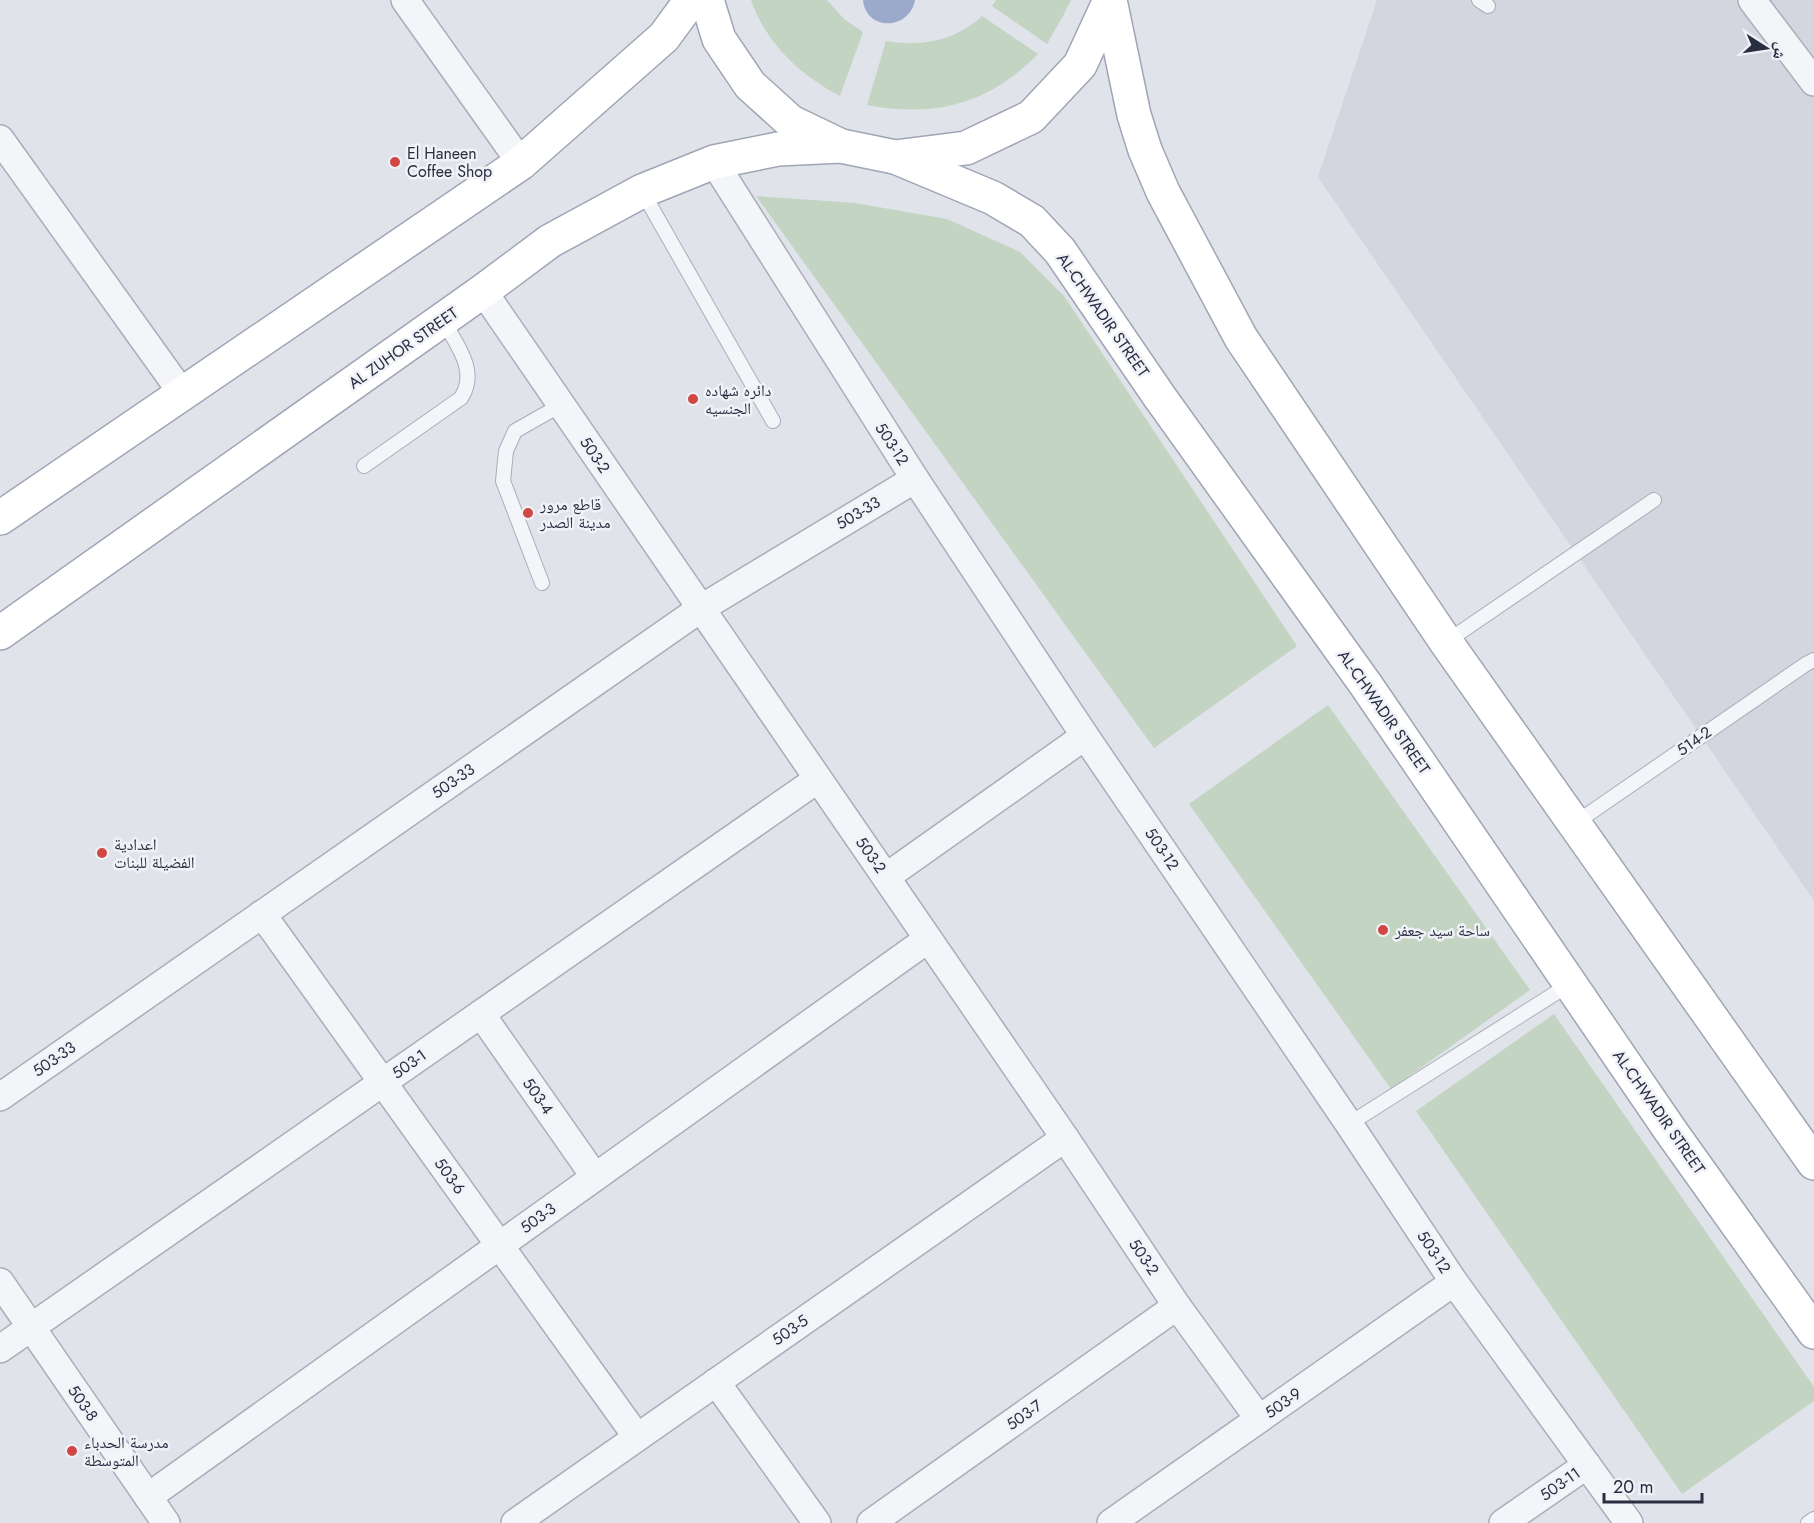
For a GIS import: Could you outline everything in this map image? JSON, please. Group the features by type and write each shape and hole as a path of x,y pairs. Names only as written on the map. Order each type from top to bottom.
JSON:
{"main road":[{"path":"0,518 522,163 664,37 692,0"},
{"path":"706,0 719,39 750,85 791,122 841,146 895,157 966,148 1031,117 1080,65 1110,0"},
{"path":"1110,0 1134,116 1145,150 1163,192 1241,338 1446,642 1814,1163"},
{"name":"AL ZUHOR STREET","path":"0,633 443,320 550,241 642,191 714,162 778,149 841,146"},
{"name":"AL-CHWADIR STREET","path":"895,157 993,198 1032,221 1060,251 1159,396 1366,685 1670,1130 1814,1332"}],"street":[{"path":"405,0 522,163"},
{"path":"1752,0 1814,82"},
{"path":"0,139 182,393"},
{"name":"503-12","path":"714,162 915,479 1085,736 1454,1282 1629,1523"},
{"name":"503-2","path":"483,291 1065,1138 1177,1306 1259,1419"},
{"name":"503-33","path":"0,1097 700,609 915,479"},
{"path":"886,877 1085,736"},
{"name":"503-1","path":"0,1349 818,779"},
{"name":"503-6","path":"262,914 638,1437"},
{"name":"503-3","path":"148,1497 928,939"},
{"name":"503-4","path":"481,1014 596,1177"},
{"name":"503-5","path":"516,1523 1065,1138"},
{"name":"503-8","path":"0,1282 166,1523"},
{"name":"503-9","path":"1111,1523 1454,1282"},
{"name":"503-7","path":"871,1523 1177,1306"},
{"path":"717,1382 817,1523"},
{"name":"503-11","path":"1503,1523 1587,1465"}],"lane":[{"path":"642,191 773,421"},
{"path":"364,466 461,398 468,388 468,367 443,320"},
{"path":"542,583 503,481 506,451 515,431 561,405"},
{"path":"1446,642 1654,500"},
{"name":"514-2","path":"1574,824 1814,660"},
{"path":"1349,1124 1570,984"},
{"path":"1808,1523 1814,1519"}],"shaded area":[{"path":"1377,0 1814,0 1814,901 1318,177"}],"green space":[{"path":"751,0 827,0 844,19 863,32 840,96 811,78 786,56 775,44 757,16"},
{"path":"996,0 1071,0 1047,44 992,6"},
{"path":"982,16 1038,54 1000,85 980,96 959,103 915,110 867,105 886,41 912,43 937,40 961,31"},
{"path":"756,196 855,203 947,219 1020,252 1064,296 1297,646 1154,748"},
{"path":"1328,705 1530,990 1391,1089 1189,804"},
{"path":"1554,1014 1814,1387 1814,1401 1682,1494 1416,1111"}],"water":[{"path":"863,0 915,0 905,17 897,22 888,23 872,18"}],"place":[{"name":"El Haneen Coffee Shop","path":"395,162"},
{"name":"دائره شهاده الجنسيه","path":"693,399"},
{"name":"قاطع مرور مدينة الصدر","path":"528,513"},
{"name":"اعدادية الفضيلة للبنات","path":"102,853"},
{"name":"ساحة سيد جعفر","path":"1383,930"},
{"name":"مدرسة الحدباء المتوسطة","path":"72,1451"}]}
